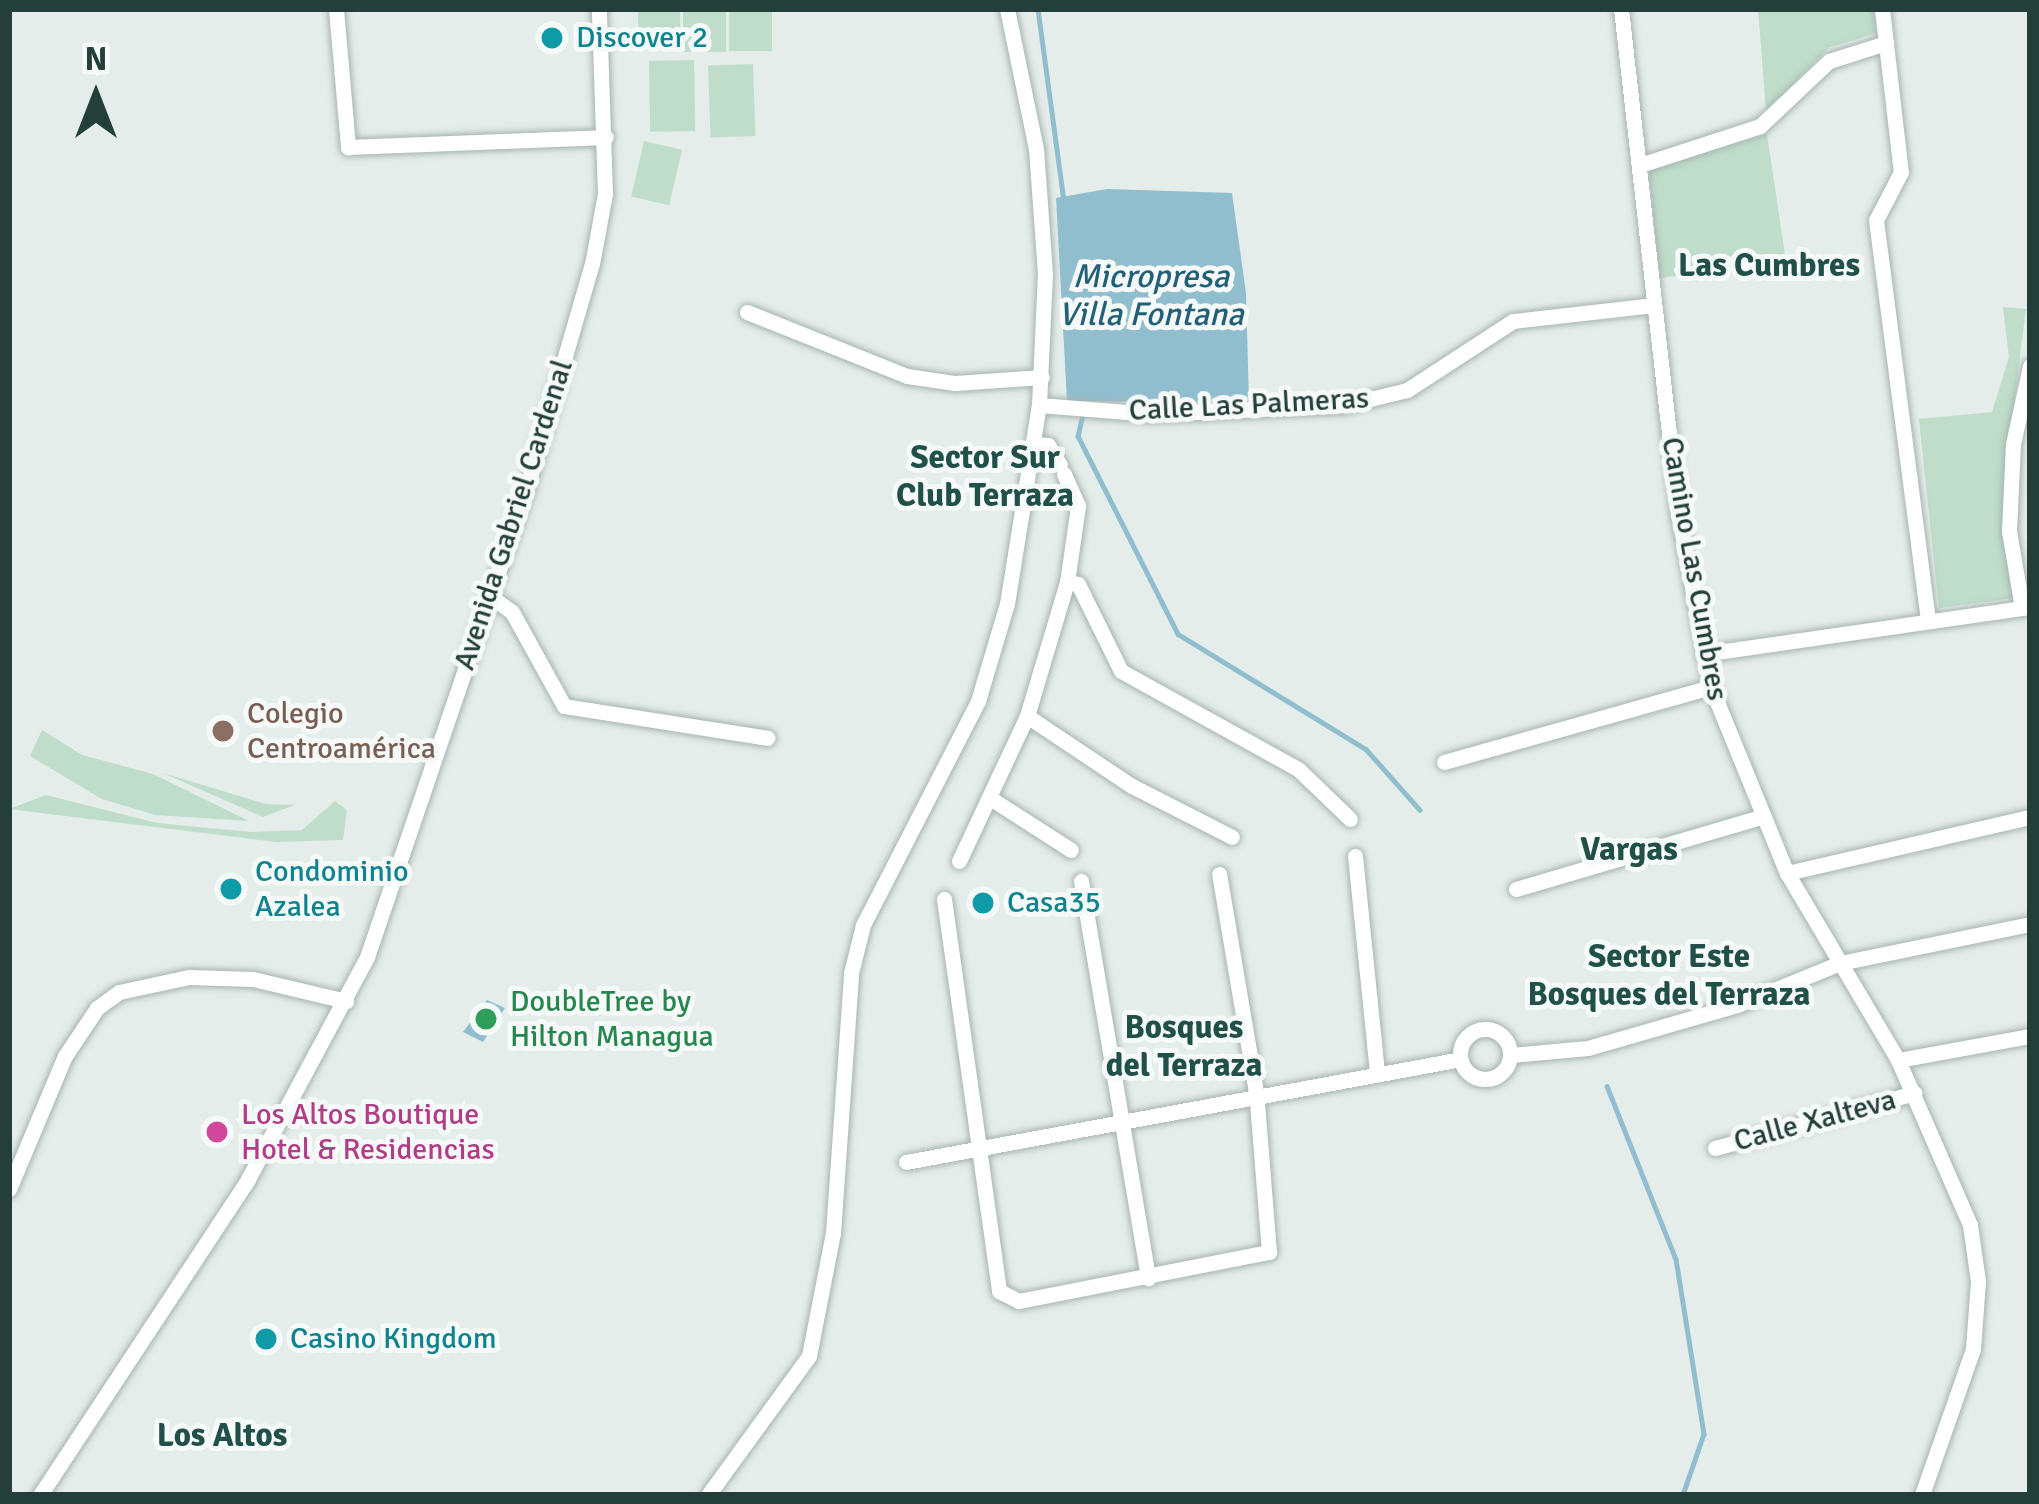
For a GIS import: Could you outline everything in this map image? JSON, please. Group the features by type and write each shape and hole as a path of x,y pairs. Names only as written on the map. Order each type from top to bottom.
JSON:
{"street":[{"path":"336,9 348,147 606,136"},
{"name":"Avenida Gabriel Cardenal","path":"40,1495 248,1179 346,1001 490,596 592,264 606,136 599,9"},
{"path":"709,1495 809,1356 833,1233 851,973 863,925 978,701 1006,604 1042,377 1043,209 1007,9"},
{"name":"Camino Las Cumbres","path":"1621,9 1653,305 1711,687 1787,873 1898,1060 1960,1194 1978,1281 1966,1378 1922,1495"},
{"path":"1882,9 1901,172 1876,220 1928,620"},
{"path":"1640,165 1760,126 1829,61 1886,43"},
{"name":"Calle Las Palmeras","path":"1039,405 1152,414 1345,405 1407,391 1513,321 1653,305"},
{"path":"747,312 907,376 955,382 1042,377"},
{"path":"1703,654 2026,607 2009,531 2013,443 2030,366"},
{"path":"959,861 1027,716 1067,582 1078,506 1048,445 1034,445"},
{"path":"1067,582 1078,584 1120,671 1298,769 1350,819"},
{"path":"490,596 512,612 564,706 768,738"},
{"path":"1444,762 1711,687"},
{"path":"1027,716 1132,786 1232,837"},
{"path":"990,798 1072,850"},
{"path":"1516,889 1761,817"},
{"path":"1787,873 2030,817"},
{"path":"1354,856 1377,1072"},
{"path":"944,899 999,1292 1008,1300 1148,1278 1269,1252 1256,1092 1219,874"},
{"path":"1081,881 1148,1278"},
{"path":"1511,1055 1490,1029 1468,1036 1461,1059 1467,1072 1494,1078 1511,1055 1588,1048 1737,1005 1840,963 2030,924"},
{"path":"9,1189 56,1073 97,1008 119,992 189,976 265,981 346,1001"},
{"path":"1898,1060 2030,1036"},
{"path":"906,1162 1120,1117 1461,1059"},
{"name":"Calle Xalteva","path":"1715,1148 1915,1094"}],"green space":[{"path":"638,9 680,9 680,50 638,50"},
{"path":"683,9 726,9 726,52 683,52"},
{"path":"729,9 772,9 772,51 729,51"},
{"path":"1758,9 1873,9 1876,33 1828,48 1766,111"},
{"path":"694,60 695,131 650,132 649,61"},
{"path":"753,64 756,136 711,138 708,66"},
{"path":"1767,134 1786,262 1660,278 1649,169"},
{"path":"644,141 682,150 669,205 631,197"},
{"path":"2003,307 2026,309 2004,480 2014,598 1939,608 1919,419 1992,412 2009,357"},
{"path":"42,730 82,755 153,774 249,821 155,815 102,799 30,756"},
{"path":"163,773 266,804 295,805 263,817"},
{"path":"46,795 157,823 251,832 302,830 335,801 347,810 343,840 276,842 9,809"}],"water":[{"name":"Micropresa Villa Fontana","path":"1107,189 1232,193 1246,293 1249,403 1067,401 1056,198"},
{"name":"DoubleTree by Hilton Managua","path":"487,1000 505,1008 483,1042 463,1032"}],"waterway":[{"path":"1038,9 1064,202"},
{"path":"1083,415 1078,436 1178,634 1366,749 1420,810"},
{"path":"1607,1086 1676,1259 1704,1434 1683,1495"}],"place":[{"name":"Discover 2","path":"552,38"},
{"name":"Colegio Centroamérica","path":"223,731"},
{"name":"Condominio Azalea","path":"231,889"},
{"name":"Casa35","path":"983,903"},
{"name":"DoubleTree by Hilton Managua","path":"486,1019"},
{"name":"Los Altos Boutique Hotel & Residencias","path":"217,1132"},
{"name":"Casino Kingdom","path":"266,1339"}],"district":[{"name":"Las Cumbres","path":"1769,266"},
{"name":"Sector Sur Club Terraza","path":"985,477"},
{"name":"Vargas","path":"1629,850"},
{"name":"Sector Este Bosques del Terraza","path":"1669,976"},
{"name":"Bosques del Terraza","path":"1184,1047"},
{"name":"Los Altos","path":"222,1436"}]}
